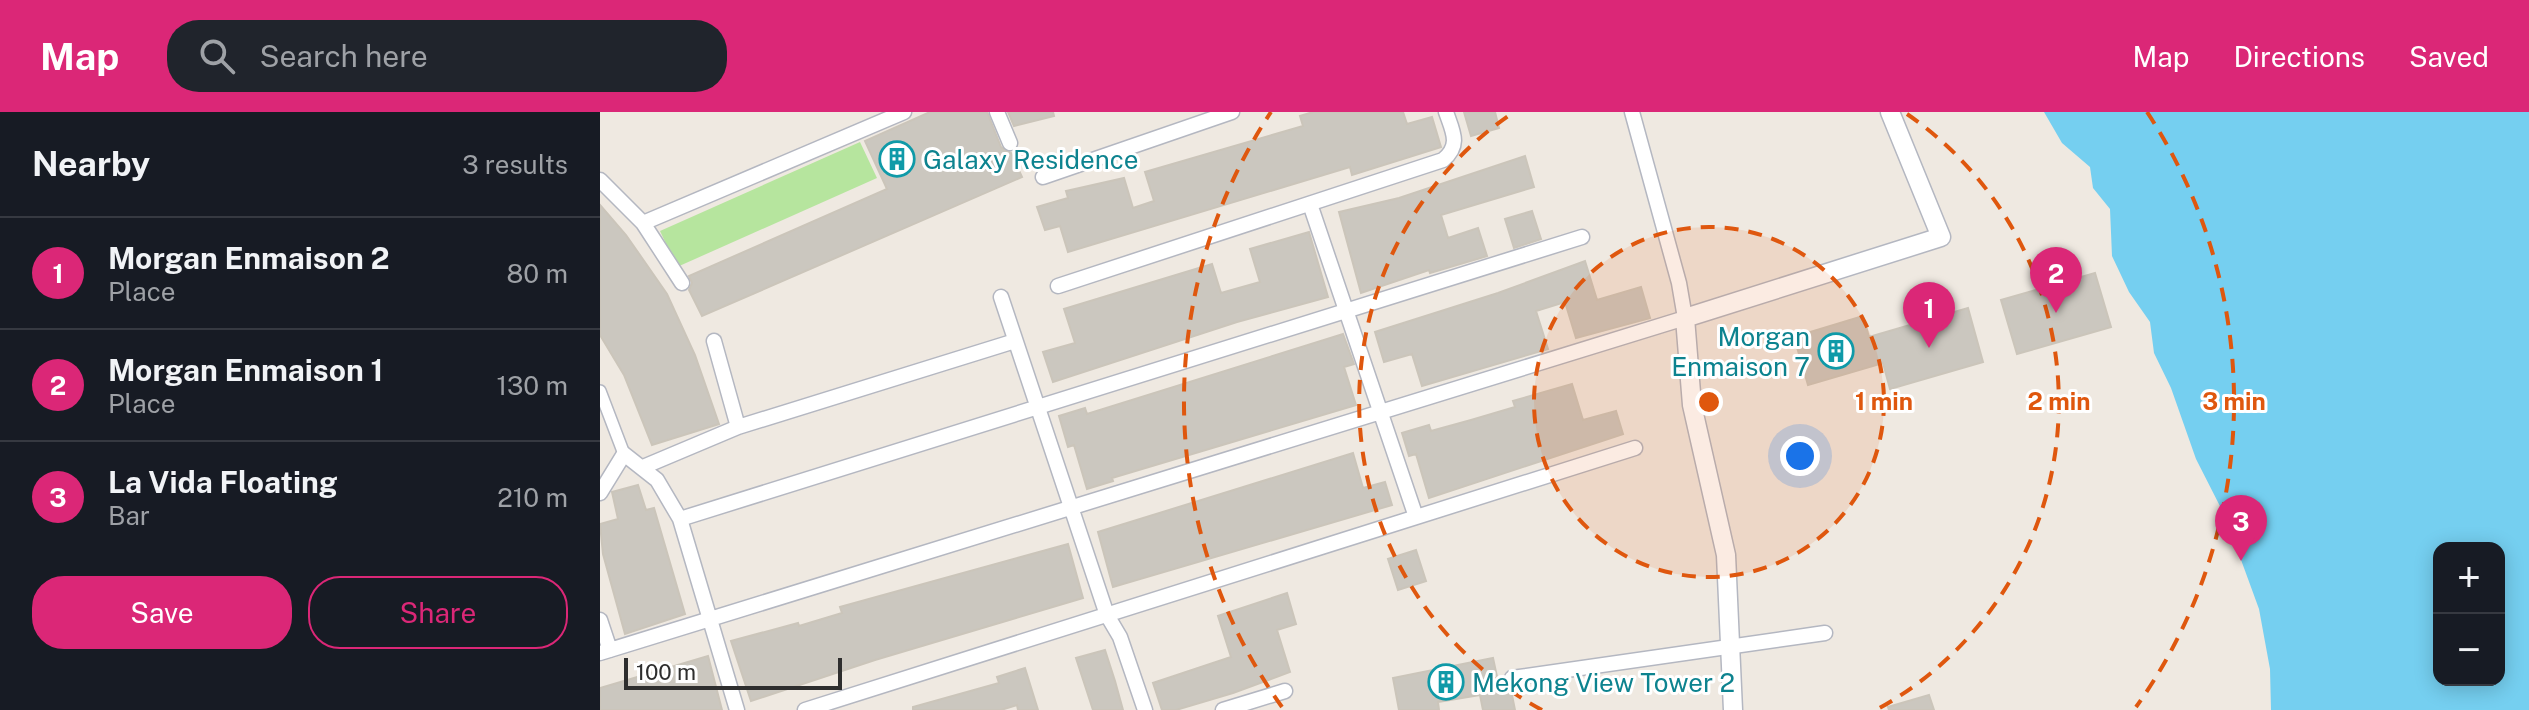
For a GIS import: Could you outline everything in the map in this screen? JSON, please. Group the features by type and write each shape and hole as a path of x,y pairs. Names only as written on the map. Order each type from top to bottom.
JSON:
{"street":[{"path":"643,223 904,112"},
{"path":"997,112 1010,143"},
{"path":"1043,177 1232,112"},
{"path":"1058,286 1443,160 1453,152 1455,140 1446,112"},
{"path":"1632,112 1679,283 1692,405 1726,555 1733,710"},
{"path":"600,620 605,652 1941,237 1890,112"},
{"path":"600,180 643,223 682,283"},
{"path":"1310,204 1416,517"},
{"path":"680,519 1582,237"},
{"path":"1001,297 1107,615 1120,637 1145,710"},
{"path":"714,341 738,427"},
{"path":"643,467 738,427 1015,341"},
{"path":"600,391 624,454 657,480 680,519 737,710"},
{"path":"805,710 1635,448"},
{"path":"600,493 624,454"},
{"path":"1512,678 1825,633"},
{"path":"1223,710 1285,691"}],"green space":[{"path":"860,142 877,178 677,267 660,231"}],"water":[{"path":"2044,112 2529,112 2529,710 2271,710 2270,669 2259,609 2225,516 2196,459 2171,388 2154,353 2150,322 2129,292 2112,256 2110,209 2093,188 2090,167 2062,143"}],"building":[{"path":"930,112 987,112 1001,147 1011,153 1022,177 702,316 689,290 692,283 689,276 887,189 865,141"},
{"path":"1008,112 1053,112 1054,116 1014,126"},
{"path":"1313,112 1403,112 1407,124 1432,117 1441,147 1352,175 1350,167 1068,252 1060,226 1045,230 1037,207 1068,198 1066,191 1124,178 1133,208 1154,201 1145,172 1303,126 1300,116"},
{"path":"1464,112 1495,112 1499,128 1471,136"},
{"path":"1525,156 1534,187 1441,215 1448,238 1478,228 1487,256 1430,273 1429,270 1361,293 1339,212 1399,198"},
{"path":"600,205 626,235 667,294 695,355 719,424 652,445 624,375 600,335"},
{"path":"1532,211 1541,239 1514,248 1505,219"},
{"path":"1309,232 1328,297 1237,322 1053,382 1043,352 1075,343 1064,309 1212,264 1221,293 1260,282 1250,249"},
{"path":"1585,261 1597,300 1641,287 1650,318 1576,338 1565,302 1536,311 1548,349 1422,386 1412,354 1384,362 1375,332 1498,293"},
{"path":"2095,273 2111,327 2017,354 2001,300"},
{"path":"1968,308 1983,362 1890,389 1883,363 1808,385 1794,337 1863,316 1869,337"},
{"path":"1343,334 1354,364 1344,367 1356,405 1112,478 1113,481 1087,489 1074,445 1068,447 1059,416 1085,408 1087,414"},
{"path":"1572,384 1583,420 1616,411 1623,434 1429,498 1416,454 1409,456 1402,433 1429,425 1431,431 1471,420 1515,407 1513,401"},
{"path":"1353,453 1363,488 1385,482 1392,505 1113,587 1098,532"},
{"path":"638,485 646,510 654,508 685,614 625,634 603,554 600,524 618,519 612,492"},
{"path":"1068,544 1083,598 875,660 751,701 731,641 798,623 799,626 842,613 840,607"},
{"path":"1416,550 1426,581 1398,590 1388,559"},
{"path":"1287,593 1296,624 1277,630 1290,672 1176,710 1162,710 1153,683 1231,657 1218,616"},
{"path":"1105,650 1123,710 1093,710 1076,658"},
{"path":"708,656 722,710 600,710 600,688"},
{"name":"Mekong View Tower 2","path":"1493,658 1499,686 1512,695 1515,710 1483,710 1480,695 1438,702 1439,710 1399,710 1393,678"},
{"path":"1025,668 1038,710 1018,710 1017,705 1001,710 913,710 913,707 999,683 997,677"},
{"path":"1929,695 1934,710 1889,710 1888,707"}],"place":[{"name":"Galaxy Residence","path":"897,159"},
{"name":"Morgan Enmaison 1","path":"2056,313"},
{"name":"Morgan Enmaison 2","path":"1929,348"},
{"name":"Morgan Enmaison 7","path":"1836,351"},
{"name":"La Vida Floating","path":"2241,561"},
{"name":"Mekong View Tower 2","path":"1446,682"}]}
